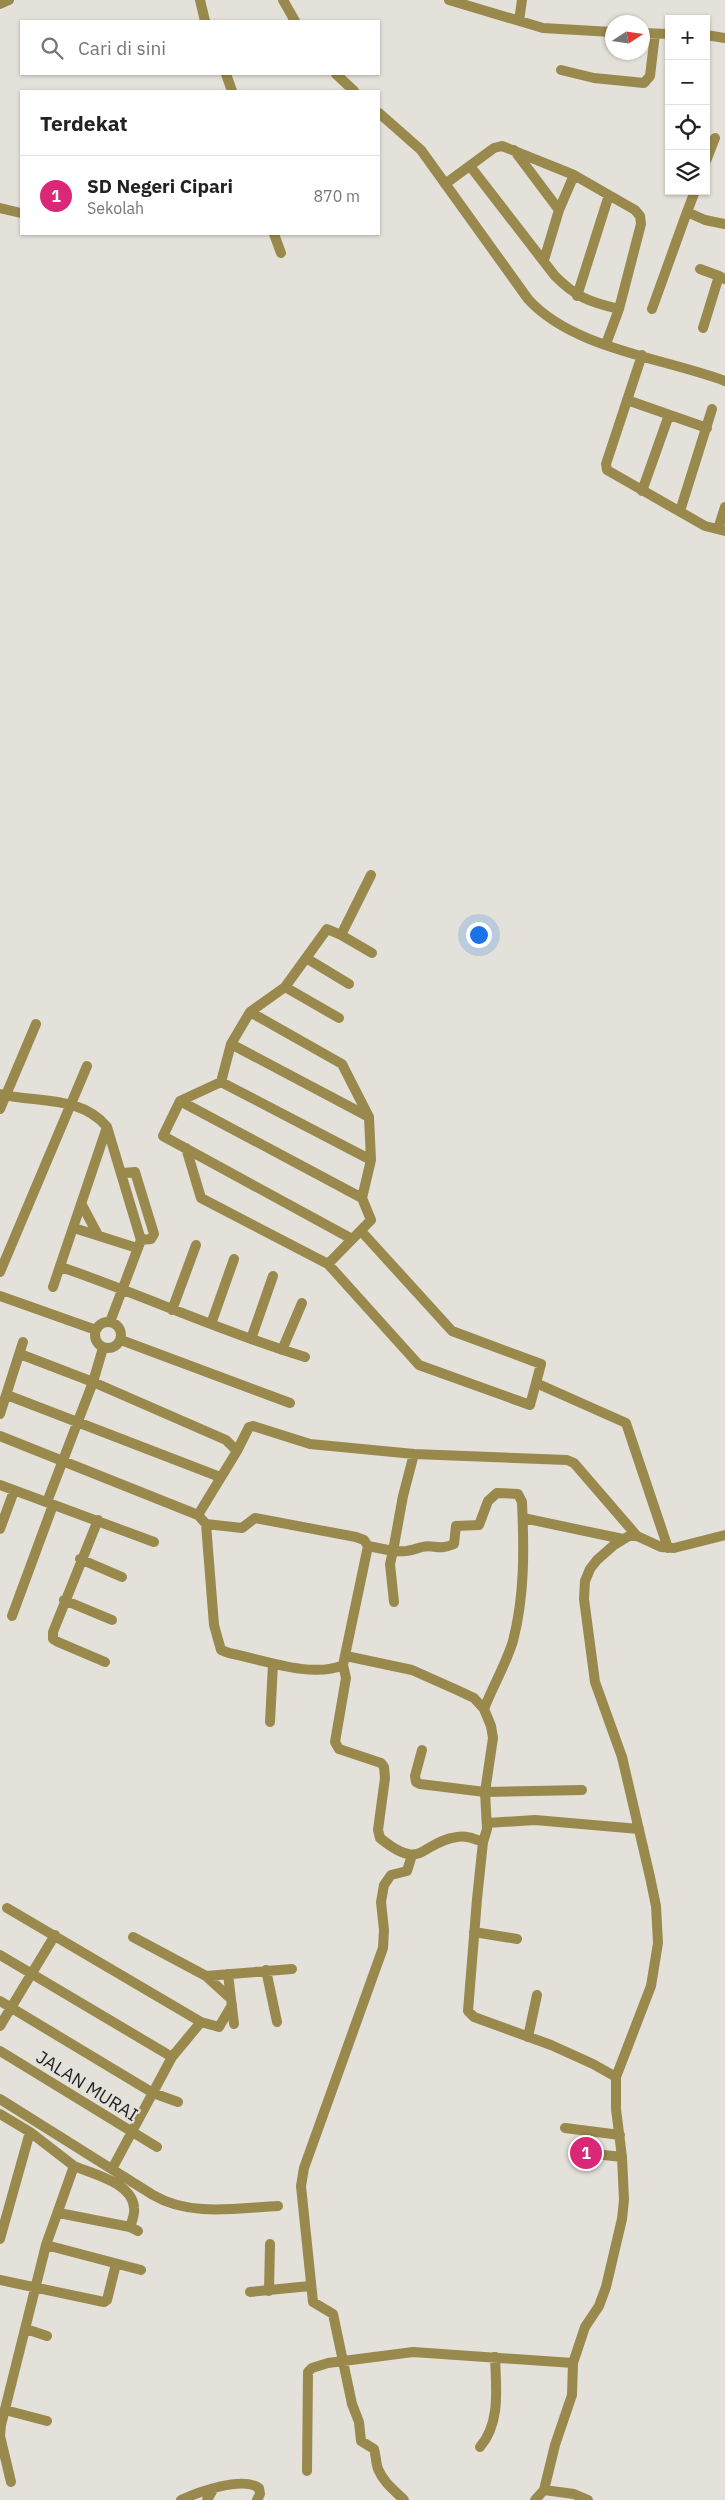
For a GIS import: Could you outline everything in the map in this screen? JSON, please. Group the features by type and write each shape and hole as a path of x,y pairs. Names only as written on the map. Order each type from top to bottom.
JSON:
{"street":[{"path":"0,4 9,0"},
{"path":"200,0 205,20"},
{"path":"284,0 295,20"},
{"path":"449,0 519,21 558,30 605,32"},
{"path":"519,21 522,0"},
{"path":"650,34 665,34"},
{"path":"561,70 594,78 644,83 650,76 655,34"},
{"path":"710,36 725,38"},
{"path":"226,75 232,90"},
{"path":"337,75 353,90"},
{"path":"380,114 421,150 540,313 570,332 642,356 722,378"},
{"path":"710,151 715,138"},
{"path":"445,184 494,148 502,146 574,174 635,210 641,220 619,308 606,344"},
{"path":"513,149 559,210"},
{"path":"470,166 555,276 577,296 595,303 619,308"},
{"path":"544,260 559,210 574,174"},
{"path":"577,296 609,195"},
{"path":"652,309 693,195"},
{"path":"0,208 20,213"},
{"path":"687,212 705,220 725,224"},
{"path":"274,235 281,253"},
{"path":"700,269 722,278 703,328"},
{"path":"642,356 606,464 606,470 705,526 721,530 725,507"},
{"path":"627,400 707,428"},
{"path":"680,511 712,409"},
{"path":"642,490 668,415"},
{"path":"341,934 371,875"},
{"path":"221,1082 231,1044 250,1012 285,987 327,929 341,934 372,953"},
{"path":"306,958 349,984"},
{"path":"285,987 339,1018"},
{"path":"250,1012 342,1064 369,1117 371,1160 362,1198 371,1220 328,1264"},
{"path":"0,1109 3,1094 36,1024"},
{"path":"231,1044 369,1117"},
{"path":"0,1272 87,1066"},
{"path":"221,1082 180,1101 163,1136 352,1238"},
{"path":"221,1082 371,1160"},
{"path":"3,1094 71,1105 99,1116 107,1126 123,1173 139,1244 110,1322"},
{"path":"180,1101 362,1198"},
{"path":"53,1287 107,1126"},
{"path":"186,1148 201,1198 328,1264 419,1365 530,1405 541,1364 452,1331 361,1231"},
{"path":"82,1205 98,1235"},
{"path":"74,1228 139,1244"},
{"path":"172,1310 196,1245"},
{"path":"211,1324 234,1258"},
{"path":"61,1267 123,1289 172,1310 305,1357"},
{"path":"251,1339 273,1276"},
{"path":"0,1296 96,1330"},
{"path":"282,1350 302,1315 302,1303"},
{"path":"110,1322 119,1327 122,1333 121,1340 117,1346 110,1349 104,1348 98,1344 95,1337 96,1330 100,1325 110,1322"},
{"path":"121,1340 290,1403"},
{"path":"0,1414 23,1342"},
{"path":"12,1616 50,1503 62,1460 78,1423 104,1348"},
{"path":"20,1354 93,1382 226,1440 237,1451"},
{"path":"536,1383 626,1423 668,1548"},
{"path":"7,1395 220,1477"},
{"path":"198,1514 237,1451 249,1427 253,1426 310,1444 414,1454 567,1460 574,1463 637,1536 668,1548 725,1535"},
{"path":"0,1436 198,1514 206,1524 214,1625 221,1650 273,1664 312,1669 334,1669 344,1660"},
{"path":"394,1602 390,1564 403,1496 414,1454"},
{"path":"0,1485 154,1542"},
{"path":"0,1529 14,1491"},
{"path":"206,1524 242,1528 255,1518 356,1537 364,1540 368,1546 393,1551 412,1552 422,1547 443,1549 454,1544 456,1526 479,1525 488,1501 497,1493 518,1494 522,1502 524,1567 518,1621 512,1643 484,1709"},
{"path":"523,1518 623,1538 637,1536"},
{"path":"98,1520 80,1558 64,1600 53,1632 53,1639 105,1662"},
{"path":"535,2500 544,2490 555,2445 572,2395 573,2363 585,2327 599,2306 606,2287 623,2210 622,2157 616,2077 650,1986 658,1943 656,1906 622,1757 595,1682 584,1599 585,1581 590,1570 604,1553 623,1538"},
{"path":"368,1546 344,1660 346,1678 335,1742 336,1747 381,1763 384,1767 385,1778 378,1830 380,1838 412,1855 425,1852 457,1836 483,1842"},
{"path":"80,1558 122,1578"},
{"path":"64,1600 112,1620"},
{"path":"344,1660 412,1670 474,1698 484,1709 491,1726 493,1738 485,1792 486,1823 474,1932 468,2011 474,2018 560,2048 616,2077"},
{"path":"270,1722 273,1664"},
{"path":"422,1750 415,1776 416,1782 485,1792 582,1790"},
{"path":"486,1823 535,1820 638,1829"},
{"path":"404,2500 389,2488 383,2478 378,2468 374,2449 361,2441 359,2422 352,2404 333,2314 313,2302 301,2186 304,2168 383,1948 384,1930 381,1902 384,1885 391,1876 407,1871 412,1855"},
{"path":"7,1908 201,2022 218,2027 231,2001"},
{"path":"474,1932 517,1939"},
{"path":"0,2026 55,1935"},
{"path":"133,1938 206,1976 231,2001"},
{"path":"0,1955 172,2057"},
{"path":"206,1976 292,1969"},
{"path":"266,1970 277,2022"},
{"path":"228,1974 234,2024"},
{"path":"528,2037 537,1995"},
{"path":"0,2001 153,2093 178,2102"},
{"path":"112,2169 172,2057 201,2022"},
{"name":"JALAN MURAI","path":"0,2051 132,2134 157,2147"},
{"path":"0,2099 158,2198 176,2206 190,2209 278,2206"},
{"path":"0,2114 30,2132 74,2166 118,2185 132,2198 135,2209 134,2229 59,2212"},
{"path":"566,2128 620,2135"},
{"path":"0,2239 30,2132"},
{"path":"576,2152 622,2157"},
{"path":"11,2482 0,2436 5,2410 4,2394 26,2328 46,2245 74,2166"},
{"path":"269,2291 270,2244"},
{"path":"46,2245 141,2270"},
{"path":"0,2280 35,2289 106,2301 116,2264"},
{"path":"250,2292 310,2286"},
{"path":"26,2328 48,2336"},
{"path":"307,2471 308,2372 312,2368 413,2352 573,2363"},
{"path":"480,2447 487,2439 495,2412 494,2357"},
{"path":"5,2410 47,2421"},
{"path":"180,2500 214,2488 254,2485 259,2488 260,2494 257,2500"},
{"path":"208,2500 214,2488"},
{"path":"544,2490 574,2494 588,2500"}],"place":[{"name":"SD Negeri Cipari","path":"586,2153"}]}
